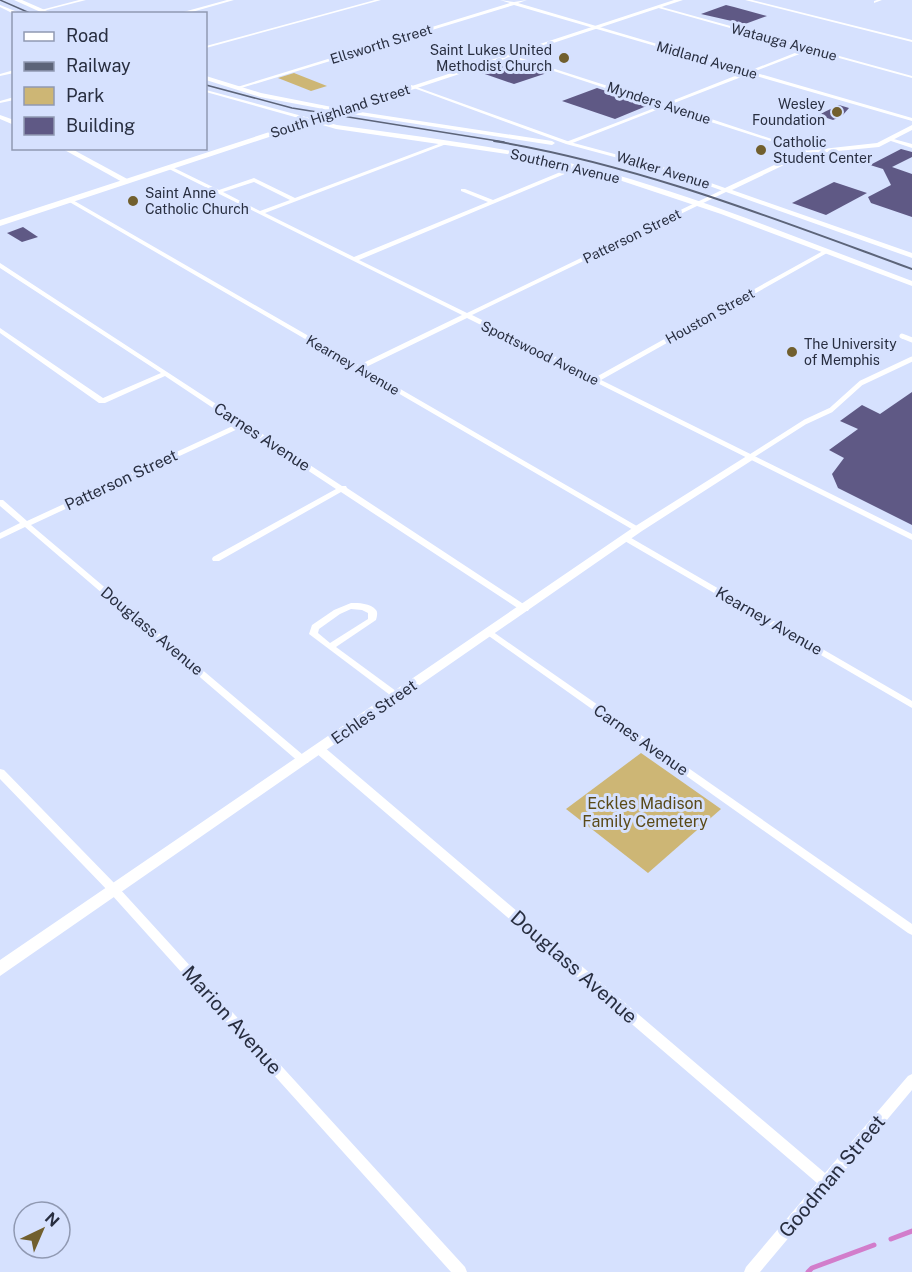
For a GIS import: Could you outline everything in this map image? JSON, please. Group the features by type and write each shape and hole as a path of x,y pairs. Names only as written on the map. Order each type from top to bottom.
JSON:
{"main road":[{"path":"17,0 47,12"},
{"name":"South Highland Street","path":"0,223 680,0"},
{"name":"Southern Avenue","path":"207,78 236,88 341,111"}],"street":[{"path":"43,10 84,0"},
{"path":"186,12 232,0"},
{"path":"207,47 379,0"},
{"name":"Midland Avenue","path":"502,0 912,120"},
{"name":"Ellsworth Street","path":"236,88 525,0"},
{"path":"747,0 912,41"},
{"path":"0,6 14,12"},
{"name":"Watauga Avenue","path":"657,8 912,77"},
{"path":"568,143 809,49"},
{"name":"Mynders Avenue","path":"510,55 806,152"},
{"path":"0,75 12,67"},
{"name":"Walker Avenue","path":"413,86 568,143 672,171 912,256"},
{"name":"Southern Avenue","path":"207,91 336,127 446,143 577,167 696,204 912,284"},
{"name":"Southern Avenue","path":"341,111 568,143"},
{"name":"Patterson Street","path":"358,368 806,152 866,147 890,139 912,127"},
{"path":"890,139 912,146"},
{"path":"259,213 446,143"},
{"path":"68,150 127,181"},
{"name":"Spottswood Avenue","path":"168,167 912,537"},
{"path":"353,260 577,167"},
{"path":"218,192 254,180 295,200"},
{"path":"463,190 493,202"},
{"name":"Kearney Avenue","path":"69,200 638,529"},
{"name":"Houston Street","path":"596,380 825,252"},
{"name":"Carnes Avenue","path":"0,265 525,609"},
{"path":"0,330 102,401 165,374"},
{"path":"902,336 912,340"},
{"path":"750,457 831,410 861,382 912,359"},
{"name":"Patterson Street","path":"0,536 242,424"},
{"name":"Echles Street","path":"0,969 638,529 750,457"},
{"path":"216,559 343,488"},
{"name":"Douglass Avenue","path":"0,502 304,760"},
{"name":"Kearney Avenue","path":"626,538 912,705"},
{"path":"330,647 372,620 373,612 363,605 353,604 315,627 313,634 330,647 397,696"},
{"name":"Carnes Avenue","path":"489,632 912,930"},
{"name":"Douglass Avenue","path":"320,750 828,1184"},
{"name":"Marion Avenue","path":"0,773 115,891 460,1272"},
{"name":"Goodman Street","path":"751,1272 828,1184 912,1080"}],"green space":[{"path":"294,73 327,86 311,91 278,78"},
{"name":"Eckles Madison Family Cemetery","path":"641,753 721,809 648,873 566,809"}],"building":[{"path":"726,5 767,16 745,24 701,14"},
{"path":"514,61 550,72 514,84 479,72"},
{"path":"597,88 649,105 615,119 562,101"},
{"name":"Wesley Foundation","path":"839,105 849,108 842,116 833,120 818,115"},
{"path":"901,149 912,152 912,157 892,167 912,174 912,217 871,203 868,197 891,185 883,169 870,165"},
{"path":"834,182 867,193 826,215 792,203"},
{"path":"23,227 38,237 22,242 7,233"},
{"path":"912,392 912,525 838,488 832,474 844,458 829,450 858,429 840,421 862,405 880,414"}],"waterway":[{"path":"891,1239 912,1231"},
{"path":"808,1272 812,1268 874,1245"}],"railway":[{"path":"0,0 27,12"},
{"path":"207,85 292,108 504,142"},
{"path":"494,141 548,151 654,179 758,213 912,269"}],"place":[{"name":"Saint Lukes United Methodist Church","path":"564,58"},
{"name":"Wesley Foundation","path":"837,112"},
{"name":"Catholic Student Center","path":"761,150"},
{"name":"Saint Anne Catholic Church","path":"133,201"},
{"name":"The University of Memphis","path":"792,352"}]}
